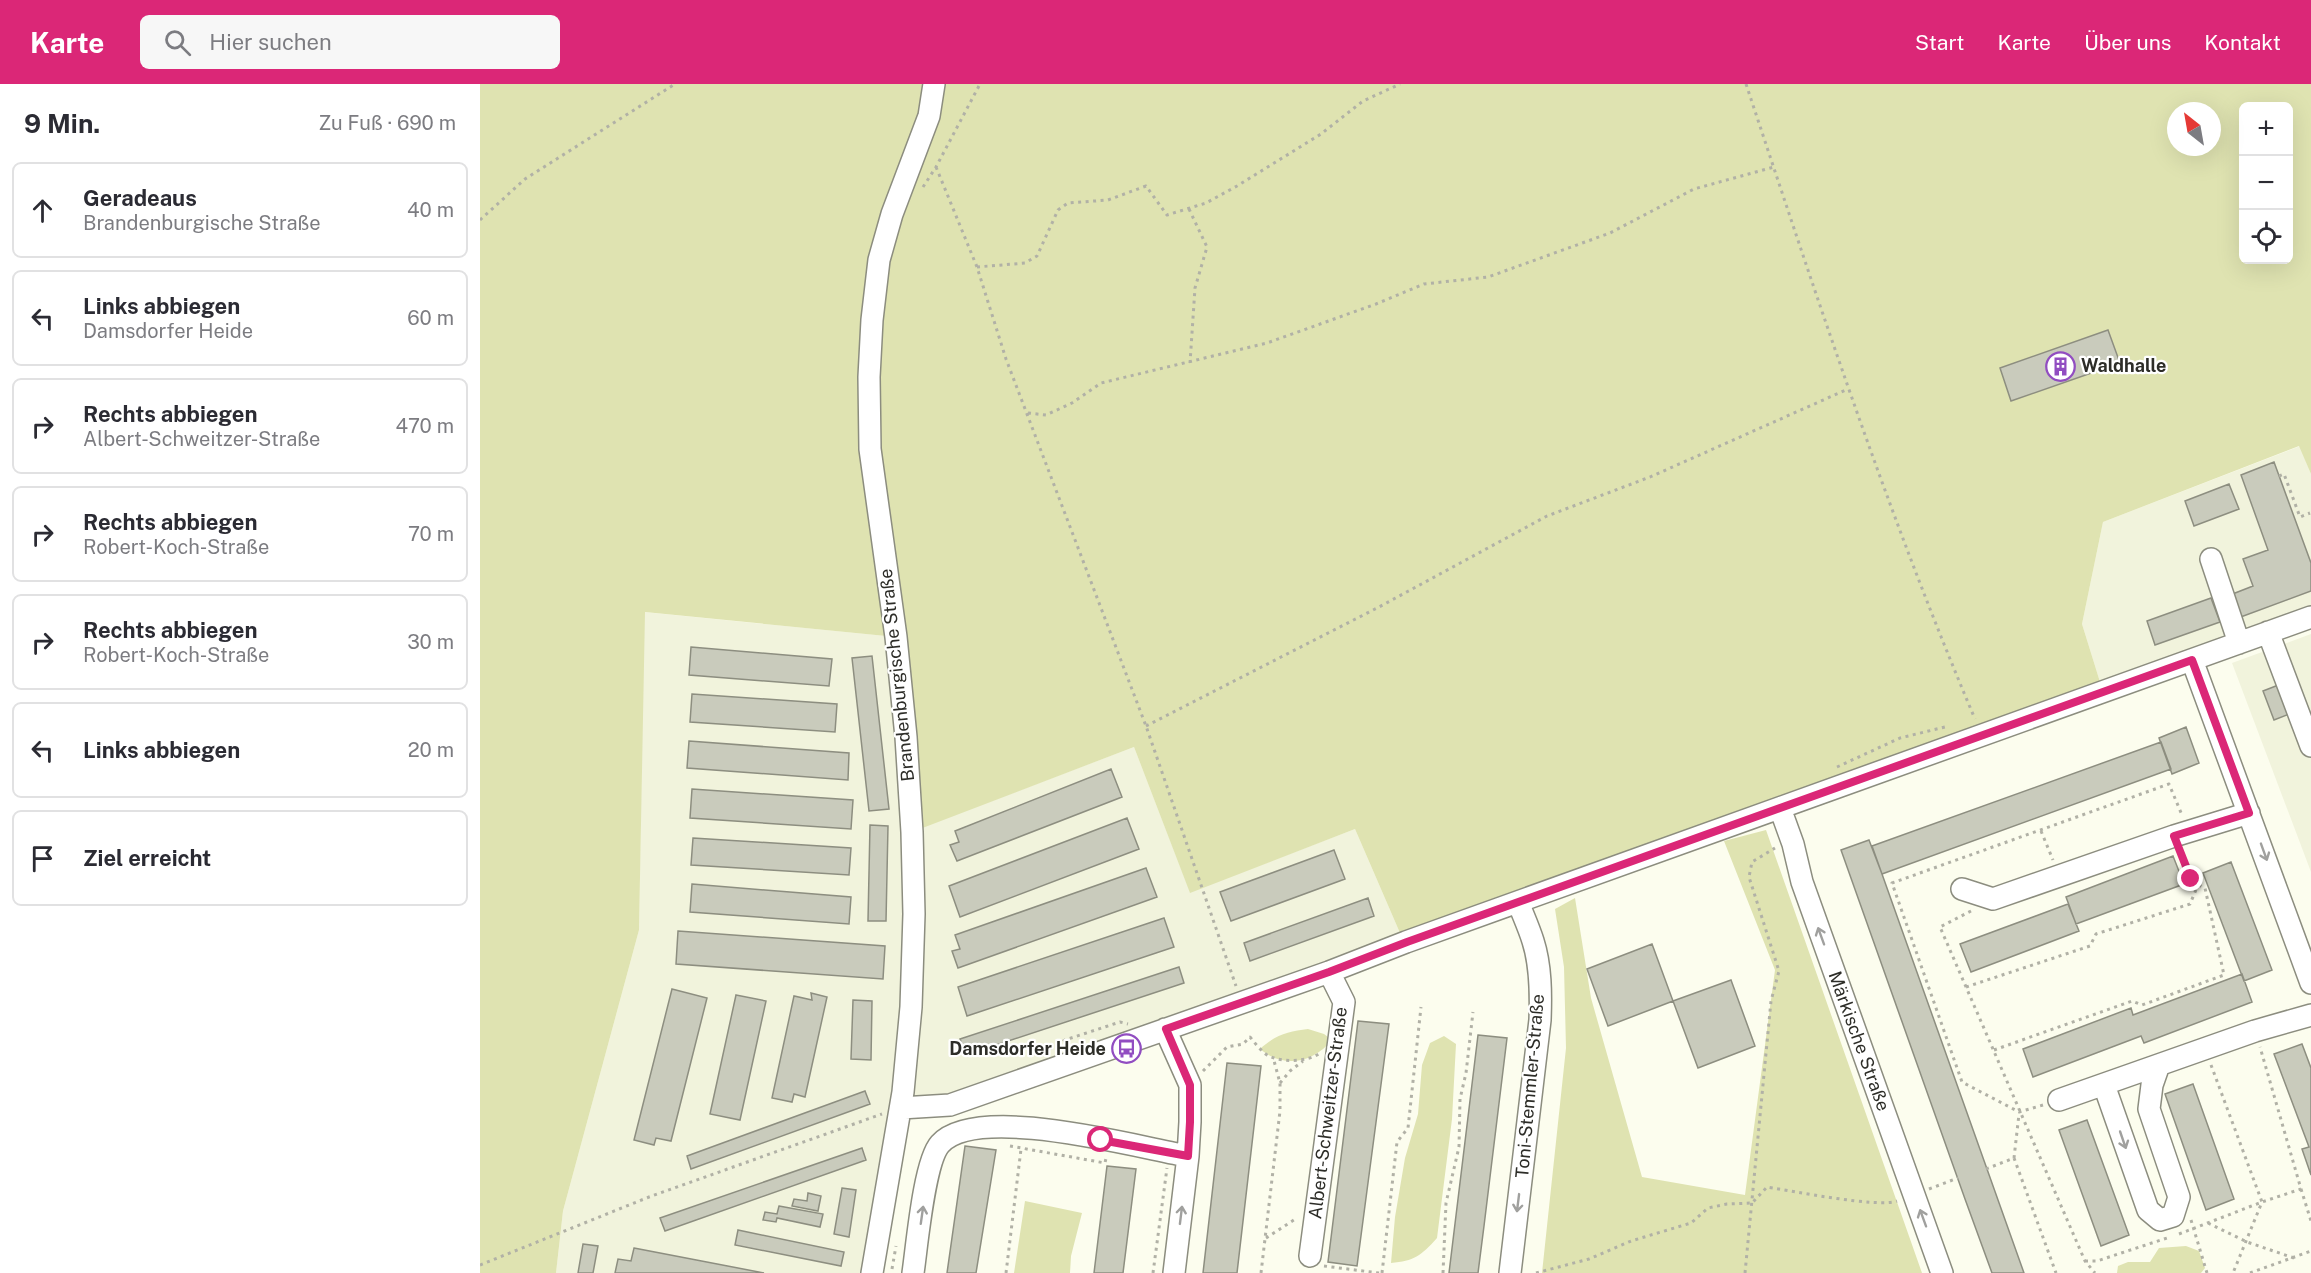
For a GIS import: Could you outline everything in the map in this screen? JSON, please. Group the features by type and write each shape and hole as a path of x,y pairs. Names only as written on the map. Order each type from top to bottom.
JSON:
{"street":[{"name":"Brandenburgische Straße","path":"872,1273 901,1108 911,1007 914,914 912,832 896,637 870,449 869,377 872,320 879,260 892,214 929,116 934,84"},
{"path":"2211,559 2239,643"},
{"path":"901,1108 950,1105 1329,972 2311,617"},
{"path":"2268,632 2311,746"},
{"path":"2192,660 2311,983"},
{"name":"Märkische Straße","path":"1780,808 1793,844 1802,882 1942,1273"},
{"path":"1962,888 1994,899 2174,836 2249,813"},
{"name":"Toni-Stemmler-Straße","path":"1510,1273 1540,1020 1539,979 1535,951 1518,902"},
{"name":"Albert-Schweitzer-Straße","path":"1313,1263 1316,1210 1344,1002 1329,972"},
{"path":"2059,1100 2255,1031 2311,1015"},
{"path":"1166,1029 1190,1085 1190,1122 1178,1155 1174,1273"},
{"path":"2104,1085 2148,1210 2160,1220 2173,1216 2180,1197 2149,1109 2152,1085 2159,1065"},
{"path":"914,1273 928,1172 939,1145 960,1130 996,1126 1042,1129 1178,1155"}],"path":[{"path":"480,220 525,180 675,84"},
{"path":"917,196 936,167 980,84"},
{"path":"977,267 1025,263 1037,256 1058,210 1068,203 1108,200 1146,186 1167,215 1206,203 1321,134 1363,101 1400,84"},
{"path":"1746,84 1848,389 1940,637 1976,720"},
{"path":"936,167 977,267 1006,359 1146,726 1243,1001"},
{"path":"1028,413 1046,415 1072,403 1101,383 1267,343 1424,285 1488,277 1610,233 1694,189 1774,167"},
{"path":"1189,209 1207,247 1195,288 1190,363"},
{"path":"1146,726 1380,607 1547,516 1650,477 1848,389"},
{"path":"2279,476 2284,474 2300,517 2310,513"},
{"path":"2041,831 2059,876"},
{"path":"1994,1050 2132,1001 2142,1005 2224,975 2205,888 2191,879 2174,836"},
{"path":"1745,1273 1771,1001 1779,971 1749,877 1752,862 1774,849 1793,844"},
{"path":"1966,987 2090,946 2096,934 2190,904 2198,885"},
{"path":"1994,899 1940,927 2085,1261 2094,1273"},
{"path":"1313,1263 1381,1273 1397,1142 1408,1128 1421,1007"},
{"path":"1443,1273 1446,1203 1459,1147 1460,1099 1466,1073 1473,1012"},
{"path":"2255,1031 2311,1221"},
{"path":"1190,1085 1227,1047 1244,1044 1250,1037 1260,1049 1273,1057 1303,1061"},
{"path":"1280,1083 1303,1061 1316,1056 1332,1040 1339,1040"},
{"path":"2205,1049 2262,1202 2233,1273"},
{"path":"1261,1273 1280,1111 1280,1083 1273,1057"},
{"path":"2019,1112 2059,1100"},
{"path":"480,1265 649,1197 901,1108"},
{"path":"2019,1112 2014,1158 2056,1273"},
{"path":"1006,1273 1021,1149"},
{"path":"1153,1273 1178,1155"},
{"path":"1986,1169 2014,1158"},
{"path":"1536,1273 1589,1259 1631,1241 1691,1223 1708,1208 1727,1204 1752,1203 1767,1187 1891,1203 1958,1178"},
{"path":"2085,1261 2097,1261 2195,1229 2301,1189"},
{"path":"2180,1197 2195,1229 2207,1273"},
{"path":"1266,1238 1300,1216 1316,1210"},
{"path":"2208,1223 2247,1242 2294,1258"},
{"path":"2250,1273 2311,1251"}],"shaded area":[{"path":"2300,446 2311,474 2311,608 2100,682 2082,624 2103,522"},
{"path":"644,612 896,637 912,831 1134,747 1190,892 1355,829 1406,942 950,1105 901,1108 872,1273 556,1273 563,1211 639,930"},
{"path":"2311,634 2311,872 2232,663"}],"green space":[{"path":"480,84 2311,84 2311,474 2299,446 2103,522 2082,624 2100,682 1407,942 1400,933 1355,829 1190,893 1134,747 912,832 896,637 645,612 639,930 563,1211 556,1273 480,1273"},
{"path":"1766,830 1922,1273 1542,1273 1566,1048 1564,967 1555,909 1575,898 1591,998 1642,1177 1745,1195 1775,970 1724,841"},
{"path":"1308,1029 1324,1034 1332,1040 1316,1054 1298,1061 1279,1059 1260,1049 1282,1035"},
{"path":"1444,1036 1456,1044 1452,1119 1437,1238 1417,1256 1406,1261 1391,1263 1395,1217 1405,1158 1418,1114 1422,1065 1430,1043"},
{"path":"1025,1201 1082,1213 1071,1256 1070,1273 1014,1273"},
{"path":"2186,1246 2199,1251 2205,1268 2201,1273 2117,1273 2118,1266 2128,1262 2150,1262 2159,1248"}],"building":[{"name":"Waldhalle","path":"2108,330 2120,363 2011,401 2000,368"},
{"path":"2274,462 2311,563 2311,591 2238,618 2230,595 2253,586 2243,559 2268,550 2241,475"},
{"path":"2229,484 2239,509 2194,526 2185,501"},
{"path":"2211,598 2220,622 2155,645 2147,621"},
{"path":"691,647 832,659 829,686 689,675"},
{"path":"872,656 889,809 869,811 852,658"},
{"path":"2281,684 2292,713 2274,720 2263,691"},
{"path":"692,694 837,704 835,732 690,722"},
{"path":"2186,727 2199,763 2172,774 2159,738"},
{"path":"689,741 849,753 848,780 687,768"},
{"path":"2161,742 2171,769 1882,874 1872,846"},
{"path":"1111,769 1122,797 957,861 950,845 959,842 955,831"},
{"path":"692,789 853,800 851,829 690,818"},
{"path":"1127,818 1139,849 960,917 949,886"},
{"path":"870,825 888,826 886,921 868,921"},
{"path":"693,838 851,848 849,875 691,865"},
{"path":"1869,840 2024,1273 1992,1273 1965,1199 1841,850"},
{"path":"1334,850 1345,879 1231,921 1220,892"},
{"path":"2173,856 2184,884 2076,924 2066,897"},
{"path":"2231,862 2272,970 2244,981 2203,873"},
{"path":"1146,868 1157,897 958,968 952,951 960,949 955,935"},
{"path":"692,884 851,897 849,924 690,912"},
{"path":"1368,898 1374,916 1250,961 1244,943"},
{"path":"2068,904 2079,931 1971,972 1960,944"},
{"path":"1164,918 1174,947 967,1016 958,987"},
{"path":"678,931 885,946 883,979 676,964"},
{"path":"1652,944 1673,1001 1608,1026 1587,969"},
{"path":"1179,967 1184,983 966,1055 960,1039"},
{"path":"2242,974 2252,1002 2144,1043 2141,1036 2033,1077 2023,1049 2131,1008 2133,1015"},
{"path":"1731,980 1755,1046 1698,1068 1673,1001"},
{"path":"672,989 707,998 671,1141 656,1138 654,1145 634,1140"},
{"path":"811,993 827,997 805,1097 794,1094 792,1102 772,1098 794,996 812,1000"},
{"path":"736,995 766,1001 740,1120 710,1114"},
{"path":"853,1000 872,1001 871,1060 851,1059"},
{"path":"1358,1021 1389,1024 1357,1266 1328,1262"},
{"path":"1478,1035 1507,1038 1478,1273 1449,1273"},
{"path":"2302,1044 2311,1068 2311,1175 2302,1149 2309,1147 2274,1054"},
{"path":"1227,1063 1261,1066 1237,1273 1203,1273"},
{"path":"2193,1084 2234,1199 2206,1210 2165,1094"},
{"path":"865,1091 870,1104 691,1169 687,1156"},
{"path":"2087,1120 2129,1235 2101,1246 2059,1130"},
{"path":"965,1146 996,1150 976,1273 947,1273"},
{"path":"862,1148 866,1160 665,1231 660,1218"},
{"path":"1107,1166 1136,1169 1123,1273 1094,1273"},
{"path":"842,1188 856,1190 849,1237 834,1234"},
{"path":"808,1193 821,1196 818,1211 792,1206 794,1199 807,1201"},
{"path":"779,1206 823,1214 820,1227 777,1218 776,1222 763,1220 765,1212 777,1214"},
{"path":"738,1230 844,1252 841,1266 735,1245"},
{"path":"583,1244 598,1246 593,1273 578,1273"},
{"path":"634,1248 764,1273 615,1273 618,1259 631,1261"}],"place":[{"name":"Waldhalle","path":"2060,366"},
{"name":"Damsdorfer Heide","path":"1127,1049"}],"route":[{"path":"1101,1140 1188,1156 1190,1085 1166,1029 2192,660 2249,813 2174,836 2191,879"}]}
